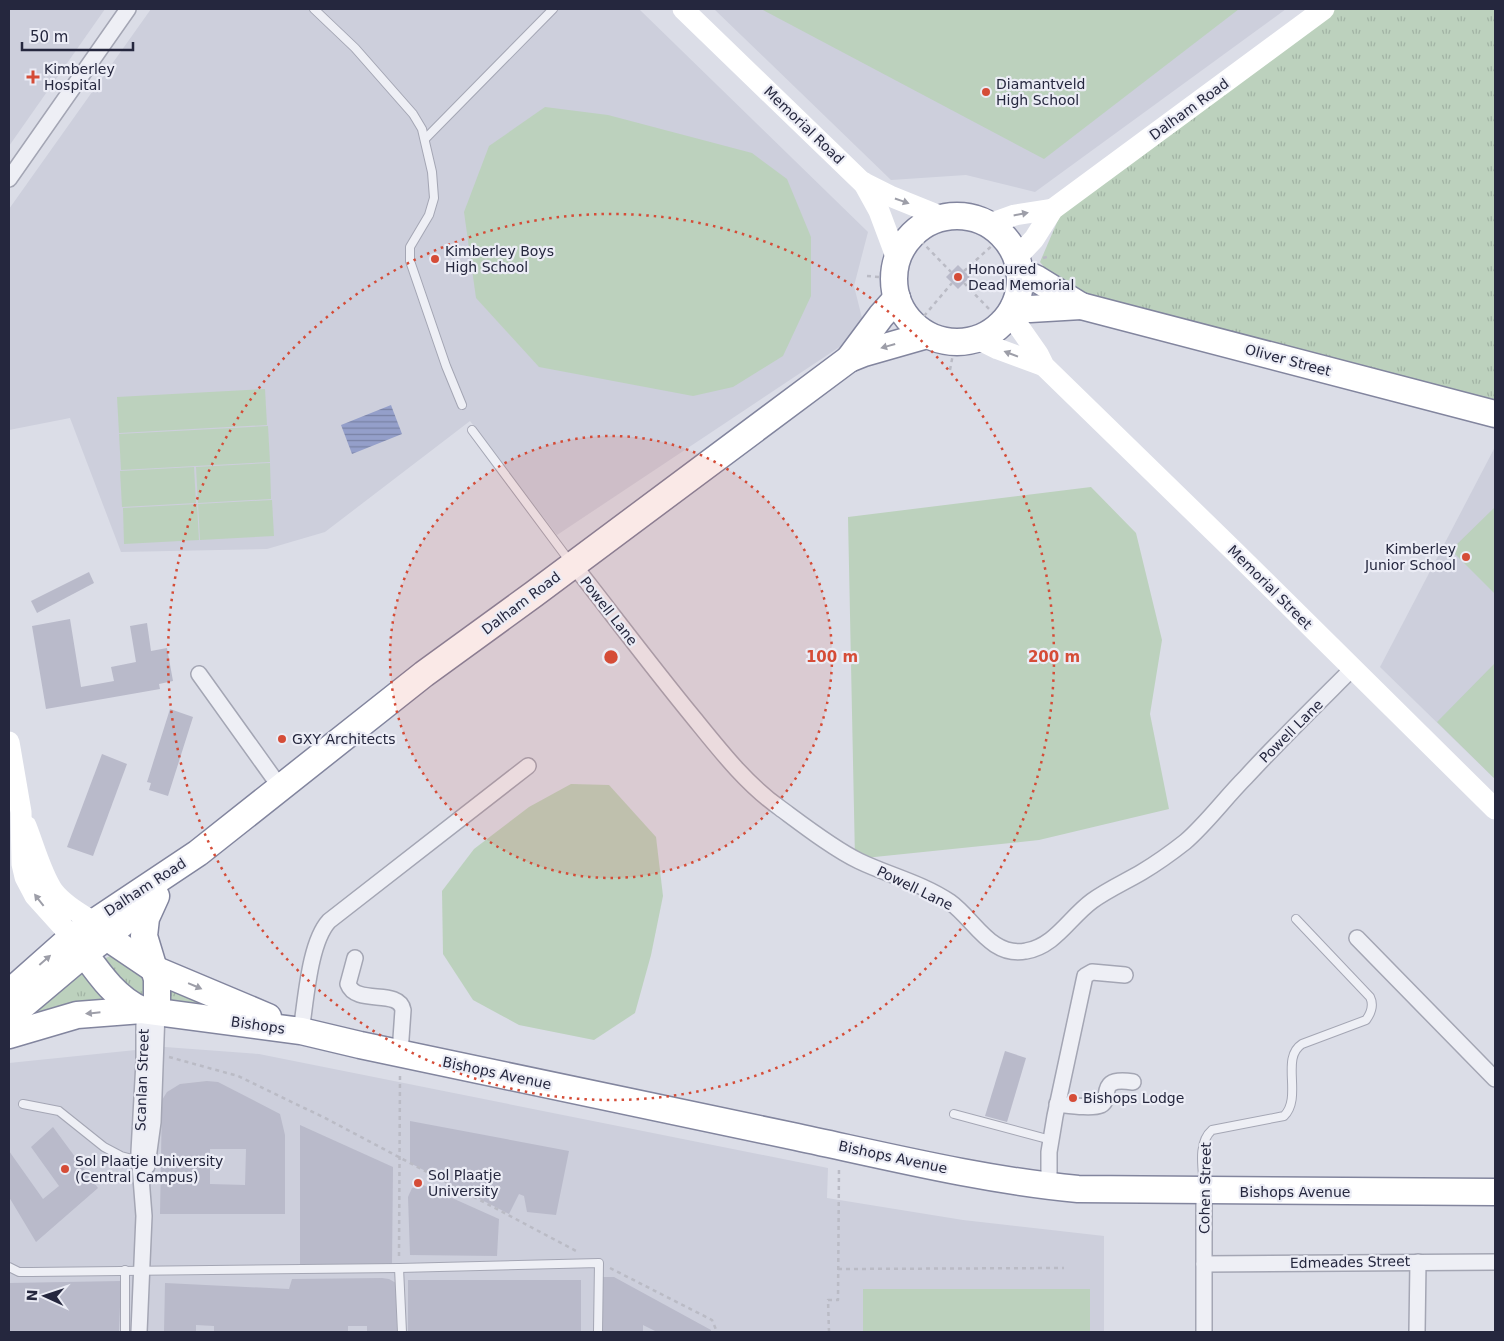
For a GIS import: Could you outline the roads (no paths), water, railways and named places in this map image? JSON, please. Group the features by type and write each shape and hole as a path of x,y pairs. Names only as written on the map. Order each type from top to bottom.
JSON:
{"highway":[{"path":"967,216 993,233 1006,238 1019,264 1020,290 1002,325 991,333 947,333 914,325 904,313 896,278 902,247 914,232 930,221 942,217 967,216"},
{"name":"Oliver Street","path":"1019,264 1037,279 1081,306 1495,414"},
{"name":"Dalham Road","path":"849,359 881,316 896,278"},
{"name":"Oliver Street","path":"1007,312 1081,306"},
{"name":"Dalham Road","path":"89,937 424,674 849,359 864,353 947,333"},
{"name":"Dalham Road","path":"89,937 156,895 198,853"},
{"path":"9,1035 77,1015 148,1010 158,986 144,936 146,918 156,895"},
{"path":"9,993 89,937"},
{"path":"9,1018 89,937"},
{"name":"Bishops","path":"89,937 154,969 301,1031"},
{"name":"Bishops","path":"89,937 115,992 131,1005 148,1010 301,1031"},
{"name":"Bishops Avenue","path":"301,1031 839,1146 1049,1186 1078,1189 1204,1191 1495,1192"}],"street":[{"path":"9,179 128,9"},
{"name":"Memorial Road","path":"682,9 862,182 890,196 942,217"},
{"name":"Dalham Road","path":"1019,264 1053,209 1324,9"},
{"path":"862,182 879,210 896,278"},
{"name":"Dalham Road","path":"993,233 1015,215 1053,209"},
{"name":"Memorial Street","path":"1007,312 1038,354 1044,366 1495,809"},
{"name":"Memorial Street","path":"947,333 1044,366"},
{"name":"Powell Lane","path":"572,564 671,691 724,755 777,806 852,858 906,880 949,902 965,915 989,941 1000,948 1012,951 1024,952 1039,947 1053,939 1090,902 1158,862 1198,831 1251,772 1353,668"},
{"path":"199,674 280,787"},
{"path":"9,742 21,812 22,864 25,876 35,896 89,937"},
{"path":"301,1031 313,957 323,927 528,766"},
{"path":"1357,938 1495,1079"},
{"path":"355,958 348,984 352,990 367,996 398,1000 402,1004 400,1053"},
{"path":"1049,1186 1049,1152 1057,1104 1085,976 1092,972 1125,975"},
{"name":"Scanlan Street","path":"140,1332 144,1216 142,1179 153,1122 156,1053 148,1010"},
{"name":"Scanlan Street","path":"144,1161 139,1152 148,1010"},
{"path":"1057,1104 1101,1105 1104,1102 1106,1089 1110,1083 1116,1081 1133,1082"},
{"name":"Cohen Street","path":"1204,1191 1204,1332"},
{"path":"1417,1332 1418,1262"},
{"name":"Edmeades Street","path":"1204,1264 1495,1262"}],"lane":[{"path":"314,9 355,48 412,114 422,129 432,172 434,198 429,215 410,247 410,261 446,366 462,405"},
{"path":"425,139 552,9"},
{"path":"472,430 572,564"},
{"name":"Cohen Street","path":"1204,1191 1203,1144 1209,1133 1212,1130 1284,1116 1292,1105 1295,1049 1302,1044 1366,1020 1371,1011 1372,1001 1370,997 1296,919"},
{"path":"23,1104 58,1112 104,1147 121,1156 144,1161"},
{"path":"954,1114 1051,1140"},
{"path":"9,1267 19,1272 399,1268 599,1263 598,1332"},
{"path":"399,1268 402,1332"},
{"path":"125,1270 125,1332"}],"water":[{"path":"391,405 402,434 352,454 341,425"}],"place":[{"name":"Kimberley Hospital","path":"33,77"},
{"name":"Diamantveld High School","path":"986,92"},
{"name":"Kimberley Boys High School","path":"435,259"},
{"name":"Honoured Dead Memorial","path":"958,277"},
{"name":"Kimberley Junior School","path":"1466,557"},
{"name":"GXY Architects","path":"282,739"},
{"name":"Bishops Lodge","path":"1073,1098"},
{"name":"Sol Plaatje University (Central Campus)","path":"65,1169"},
{"name":"Sol Plaatje University","path":"418,1183"}]}
